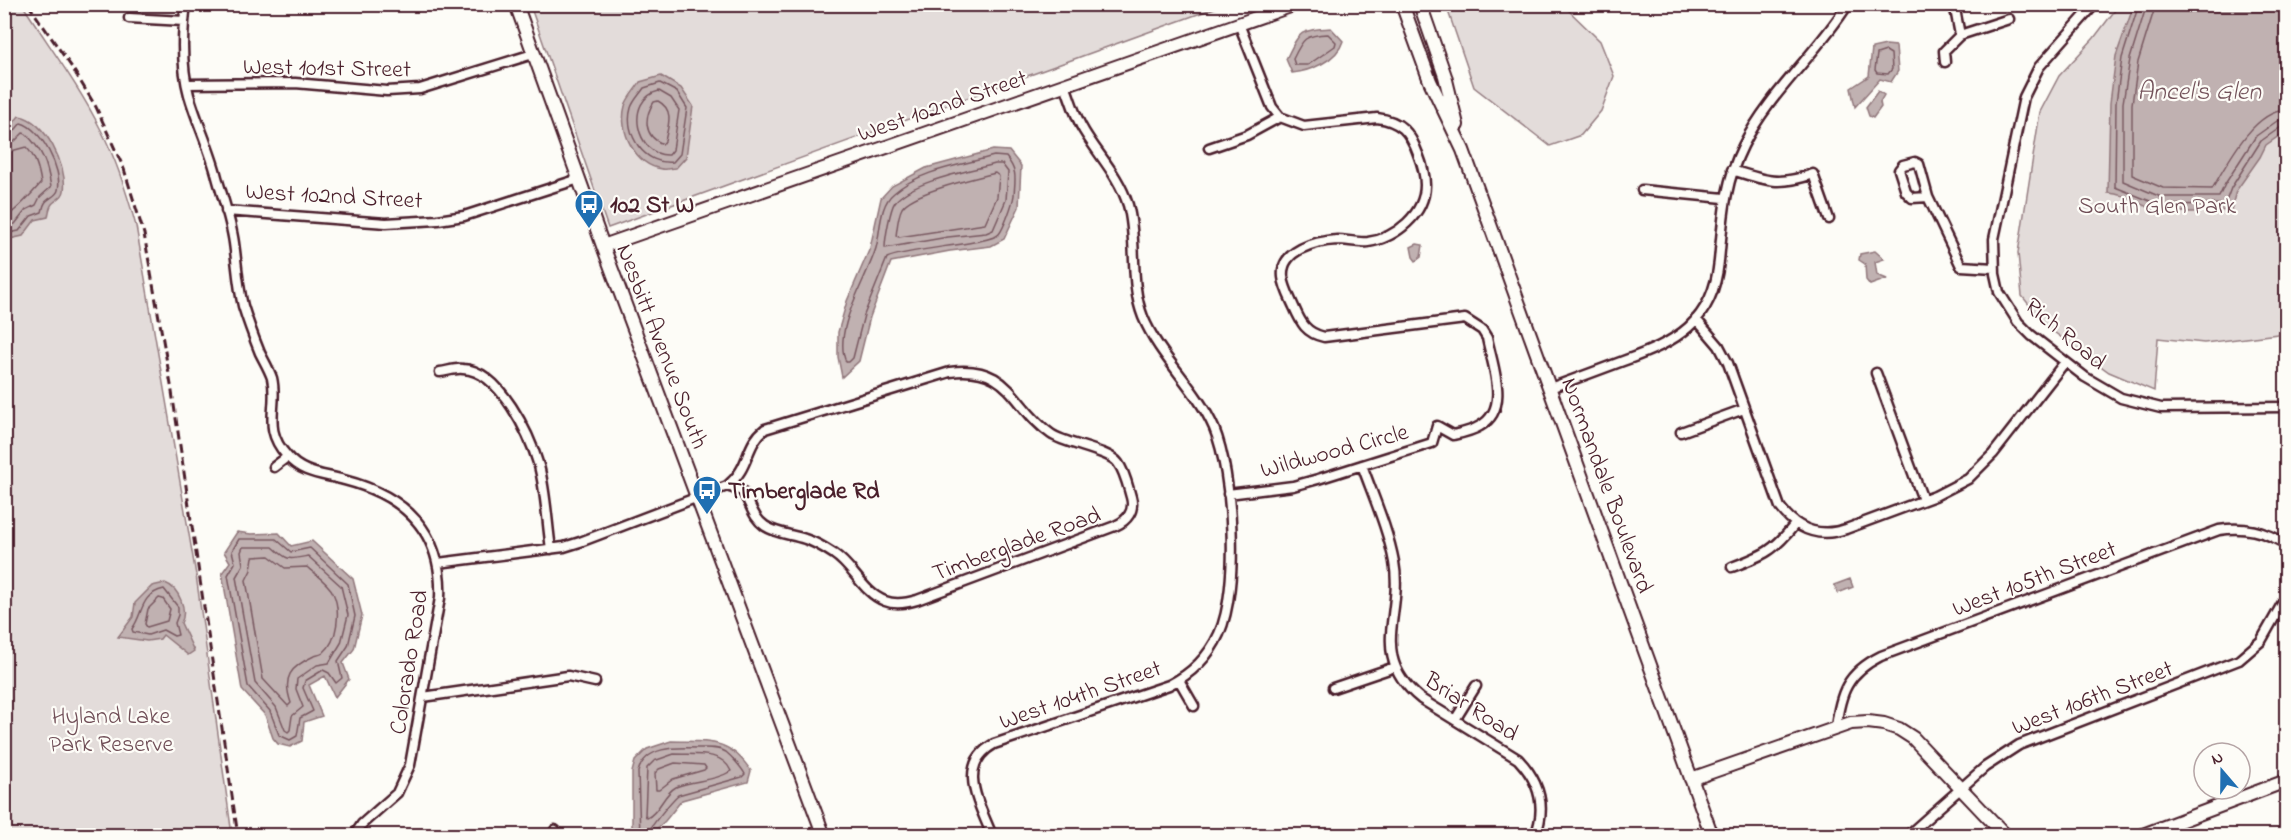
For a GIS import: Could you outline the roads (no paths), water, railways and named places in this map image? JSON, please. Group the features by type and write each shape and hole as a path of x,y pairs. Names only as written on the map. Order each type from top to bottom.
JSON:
{"street":[{"path":"186,4 183,37 187,84 204,141 217,174 234,242 243,304 251,331 272,379 273,432 287,457 274,466"},
{"name":"Nesbitt Avenue South","path":"516,4 603,246 701,494 824,836"},
{"name":"West 102nd Street","path":"603,246 1296,4"},
{"name":"Normandale Boulevard","path":"1402,4 1430,81 1463,150 1712,836"},
{"name":"Normandale Boulevard","path":"1420,4 1445,76 1463,150"},
{"path":"1550,388 1657,349 1675,339 1696,320 1713,293 1718,274 1724,198 1732,170 1756,122 1772,99 1848,4"},
{"path":"1954,4 1960,35"},
{"name":"Rich Road","path":"2095,4 2039,67 2024,97 1994,239 1994,268 1999,292 2018,322 2064,362 2102,388 2140,404 2181,409 2286,408"},
{"path":"129,18 184,21"},
{"path":"1945,62 1944,51 1960,35 2009,19"},
{"path":"1209,148 1247,135 1281,117 1272,107 1239,24"},
{"name":"West 101st Street","path":"187,84 295,83 387,91 420,89 533,54"},
{"name":"West 104th Street","path":"992,836 972,778 973,767 985,750 994,744 1179,680 1209,651 1226,613 1233,537 1221,449 1214,429 1193,392 1150,333 1142,315 1136,285 1132,227 1128,206 1120,185 1083,130 1065,85"},
{"name":"Wildwood Circle","path":"1228,494 1293,486 1432,443 1437,426 1453,435 1481,426 1490,419 1495,410 1497,390 1487,338 1482,330 1465,319 1332,337 1316,335 1303,326 1282,275 1288,258 1309,246 1339,240 1372,242 1394,232 1415,214 1425,187 1424,173 1408,132 1400,124 1377,118 1304,126 1281,117"},
{"path":"1928,197 1912,198 1906,192 1899,170 1903,165 1915,162 1919,164 1928,197 1961,266 1994,268"},
{"path":"1732,170 1772,181 1791,182 1813,174 1829,219"},
{"name":"West 102nd Street","path":"226,211 386,223 438,220 464,216 579,179"},
{"path":"1642,190 1724,198"},
{"path":"1696,320 1719,346 1728,363 1775,496 1787,516 1796,523 1820,534 1833,534 1952,489 1981,468 2064,362"},
{"path":"440,372 464,368 495,384 503,393 524,430 539,467 551,549"},
{"name":"Timberglade Road","path":"963,370 987,375 998,381 1041,427 1052,435 1064,442 1113,458 1122,471 1132,501 1132,509 1122,523 1115,526 917,600 896,603 875,596 837,556 822,546 804,538 774,531 764,525 755,517 742,491 727,486 742,472 752,444 765,429 963,370"},
{"path":"1876,373 1923,500"},
{"path":"1681,432 1744,409"},
{"name":"Colorado Road","path":"287,457 311,472 356,483 396,501 423,527 432,543 438,563 441,580 440,598 414,749 405,779 397,793 362,825 354,836"},
{"name":"Briar Road","path":"1362,465 1395,564 1391,647 1399,677 1408,689 1518,759 1528,770 1540,796 1540,825 1535,836"},
{"path":"438,563 551,549 580,542 727,486"},
{"path":"1732,567 1770,551 1779,544 1796,523"},
{"name":"West 105th Street","path":"1836,728 1842,694 1849,682 1858,671 1881,656 2219,530 2234,528 2264,532 2286,544"},
{"name":"West 106th Street","path":"1907,836 1993,761 2019,745 2239,660 2261,641 2286,597"},
{"path":"1333,688 1395,667"},
{"path":"423,697 568,676 595,682"},
{"name":"West 104th Street","path":"1179,680 1194,706"},
{"path":"1455,720 1476,686"},
{"path":"1691,779 1836,728 1868,722 1899,729 1914,738 2006,836"},
{"path":"2140,836 2286,781"}],"water":[{"name":"Ancel's Glen","path":"2134,5 2286,5 2286,131 2266,145 2236,191 2231,210 2162,211 2121,195 2108,193 2110,103 2116,56"},
{"path":"1331,28 1343,41 1335,54 1322,64 1292,73 1286,59 1298,37 1306,31"},
{"path":"1886,45 1896,46 1898,71 1891,82 1880,79 1855,107 1851,88 1869,76 1872,48"},
{"path":"661,76 681,88 693,106 686,157 676,168 662,169 644,161 631,145 624,126 623,116 626,103 640,82"},
{"path":"1878,91 1884,95 1880,102 1881,107 1873,118 1869,116 1866,107"},
{"path":"19,116 29,119 38,126 53,146 62,170 64,191 51,206 48,217 35,220 23,236 5,240 5,133"},
{"path":"993,150 1009,151 1021,166 1019,207 1004,239 991,246 891,262 870,317 859,361 842,377 838,357 838,332 847,301 870,248 881,198 892,186 926,168"},
{"path":"1417,244 1423,245 1421,257 1416,261 1411,247"},
{"path":"1875,251 1884,259 1875,262 1877,275 1887,279 1870,285 1866,280 1865,264 1859,260 1860,254"},
{"path":"237,532 279,533 291,546 312,541 353,579 362,615 354,649 343,663 349,679 335,697 325,676 309,685 322,716 304,722 302,741 290,747 278,744 273,738 265,715 242,690 222,573 230,562 224,552"},
{"path":"1850,579 1853,587 1838,593 1834,585"},
{"path":"165,583 178,594 183,606 181,623 194,651 188,655 163,635 160,639 147,641 118,637 133,617 135,603 152,586"},
{"path":"671,741 707,742 726,747 743,760 751,771 748,782 682,800 650,835 634,835 632,772 635,761 647,749"}],"railway":[{"path":"28,4 96,107 124,169 144,234 171,385 238,836"}],"place":[{"name":"102 St W","path":"589,230"},
{"name":"Timberglade Rd","path":"707,516"}],"park label":[{"name":"South Glen Park","path":"2157,205"},
{"name":"Hyland Lake Park Reserve","path":"111,729"}]}
